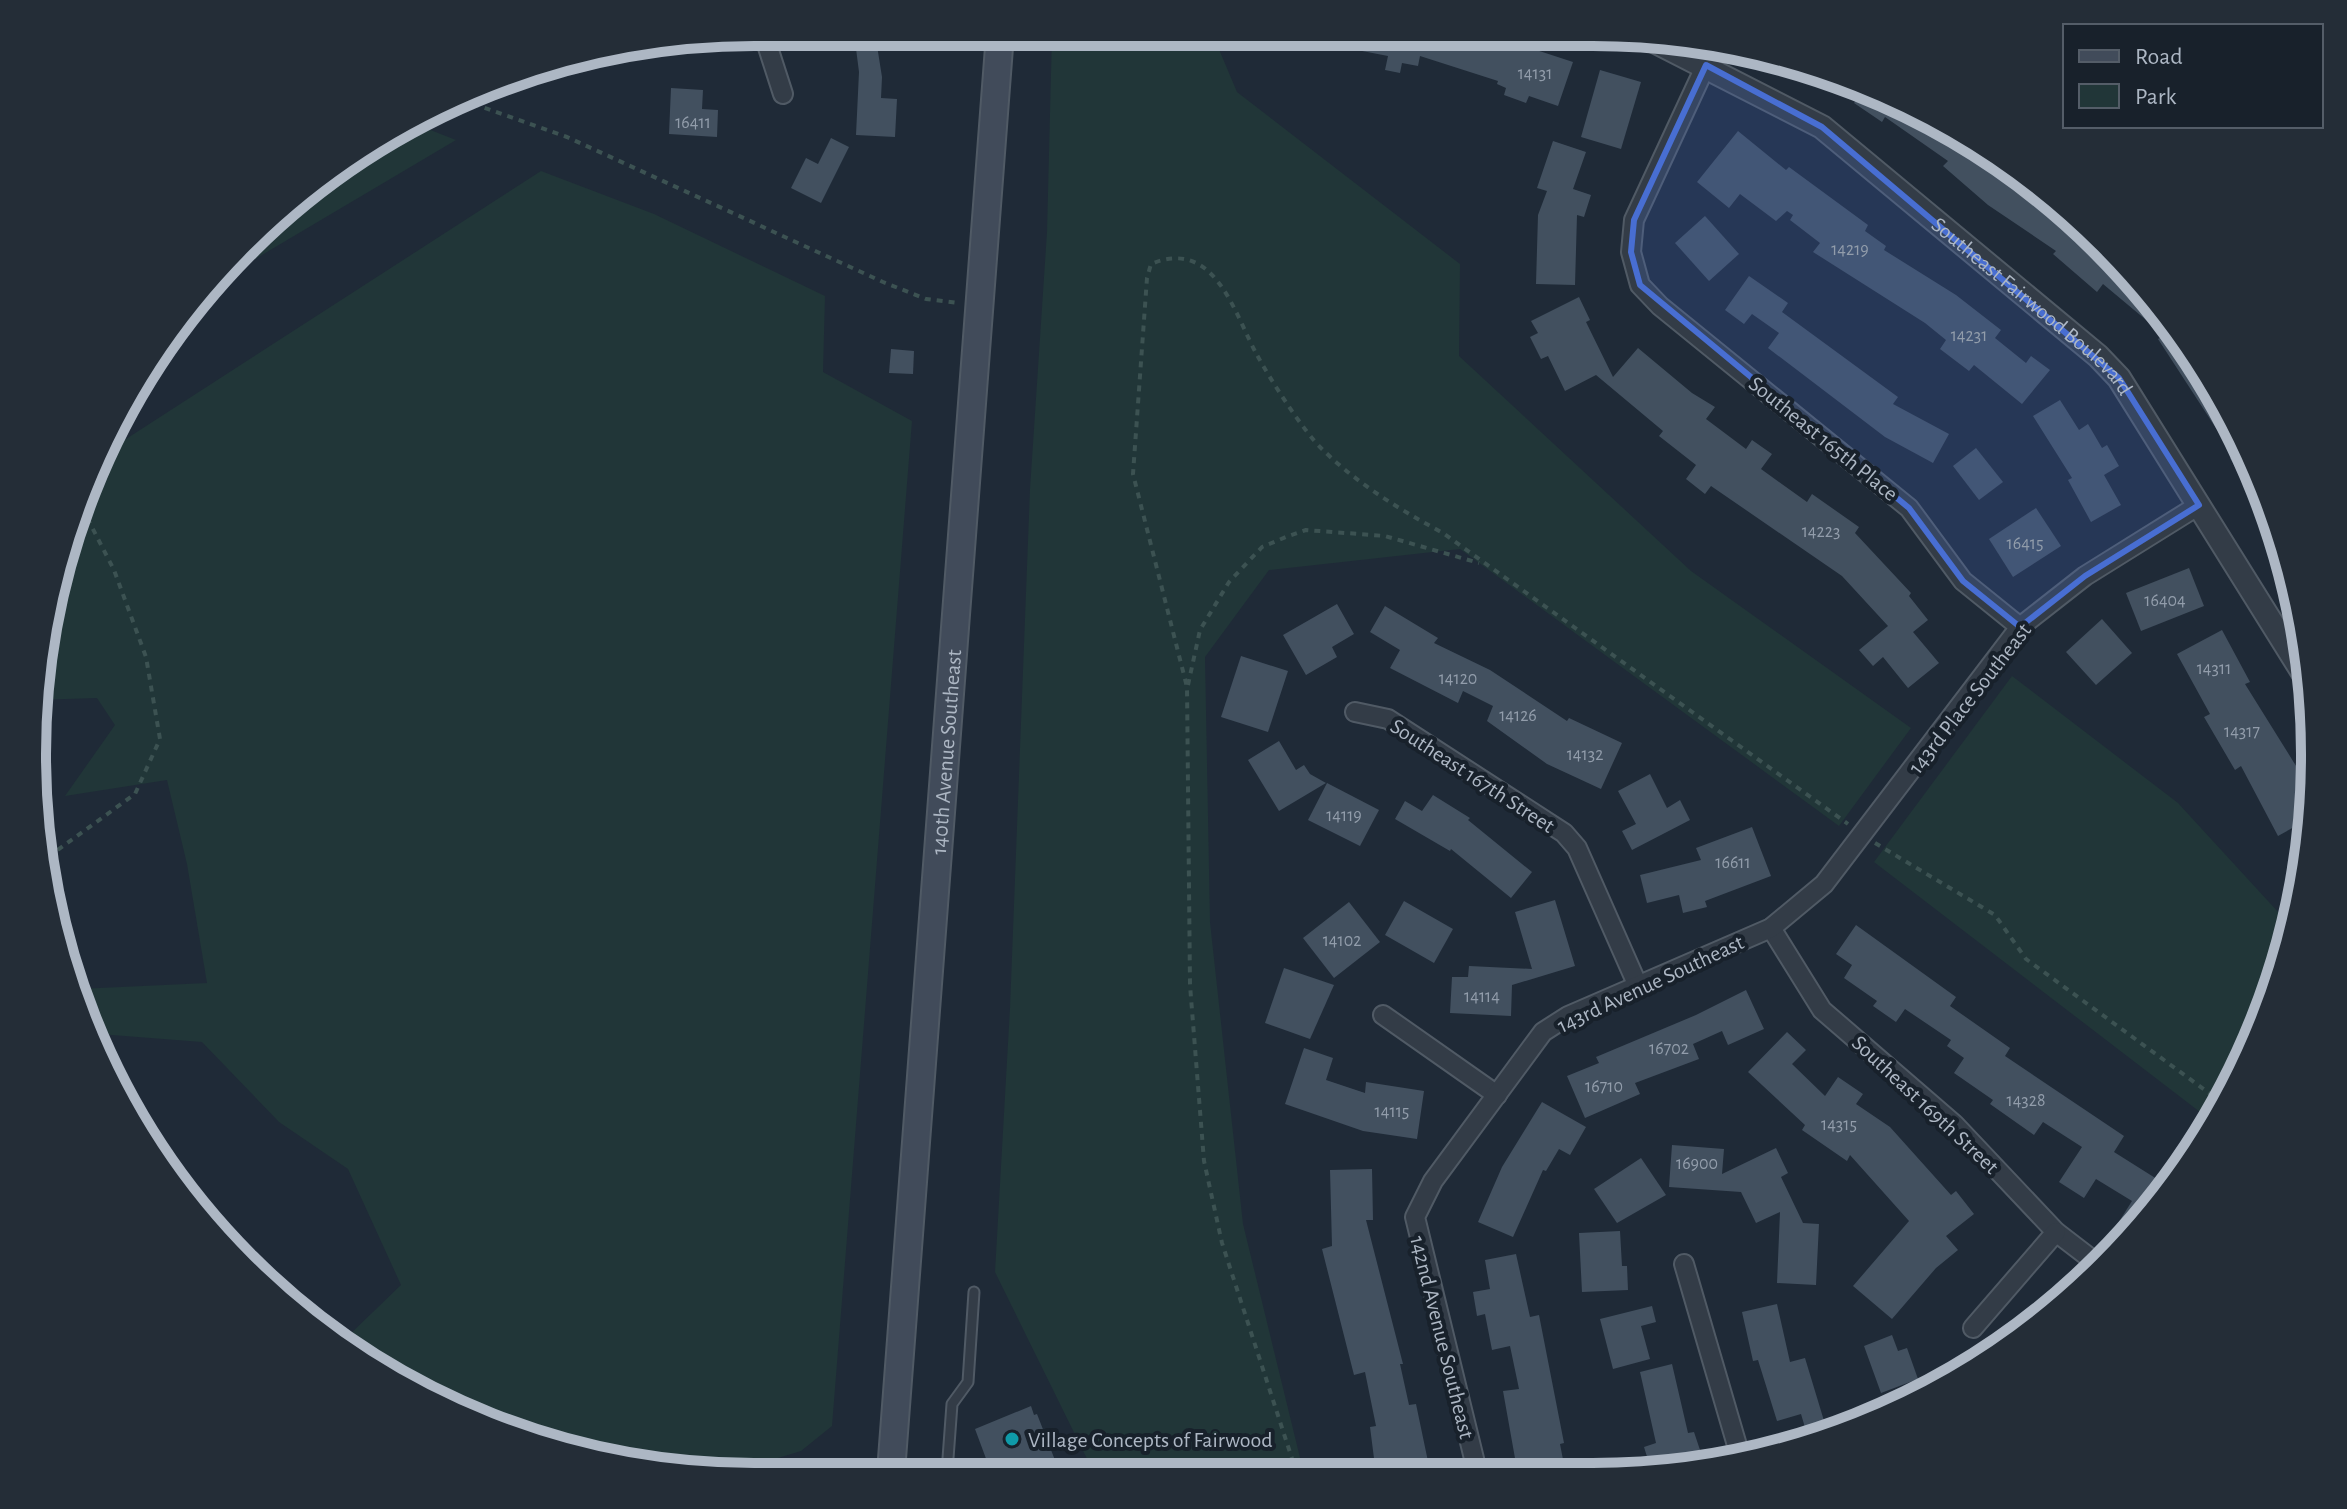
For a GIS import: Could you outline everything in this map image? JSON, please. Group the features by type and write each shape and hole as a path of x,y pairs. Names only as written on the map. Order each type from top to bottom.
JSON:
{"main road":[{"name":"140th Avenue Southeast","path":"892,1463 982,306 999,46"}],"street":[{"path":"768,46 783,94"},
{"name":"Southeast Fairwood Boulevard","path":"1676,51 1822,127 2098,356 2119,378 2294,659"},
{"name":"Southeast 165th Place","path":"1706,65 1634,220 1631,252 1640,285 1660,306 1909,508 1963,581 2020,627"},
{"name":"143rd Place Southeast","path":"1771,928 1824,884 2020,627 2085,576 2199,505"},
{"name":"Southeast 167th Street","path":"1355,712 1388,719 1564,833 1577,848 1638,986"},
{"name":"143rd Avenue Southeast","path":"1421,1199 1543,1032 1568,1016 1771,928"},
{"name":"Southeast 169th Street","path":"1771,928 1822,1010 1954,1124 2056,1232 2090,1258"},
{"path":"1383,1015 1497,1095"},
{"name":"142nd Avenue Southeast","path":"1421,1199 1415,1217 1416,1232 1475,1463"},
{"path":"1973,1328 2056,1232"},
{"path":"1684,1264 1738,1448"}],"lane":[{"path":"948,1463 952,1404 968,1382 974,1292"}],"path":[{"path":"474,104 567,137 883,282 926,299 982,306"},
{"path":"53,854 75,841 135,794 160,739 146,657 114,570 87,518"},
{"path":"1187,687 1200,630 1229,582 1262,547 1306,530 1385,536 1479,563"}],"highlighted area":[{"path":"1706,65 1822,127 2119,378 2199,505 2085,576 2020,627 1963,581 1909,508 1640,285 1631,252 1634,220"}],"green space":[{"path":"1052,46 1218,46 1237,92 1460,264 1459,356 1691,571 1911,728 1839,826 1460,549 1269,570 1205,657 1210,922 1243,1224 1301,1463 1089,1463 995,1272 1010,1008 1030,489 1047,232"},
{"path":"425,128 456,140 241,267 323,192 400,141"},
{"path":"541,171 654,214 825,296 823,372 912,421 832,1426 801,1451 768,1461 676,1458 616,1449 571,1439 483,1409 400,1368 349,1335 401,1285 348,1169 279,1122 202,1042 104,1034 86,989 207,983 187,864 167,780 65,796 115,725 97,698 49,700 52,662 70,571 100,483 117,445"},
{"path":"2012,676 2178,803 2282,916 2247,1026 2203,1114 1874,862"}],"building":[{"path":"856,46 877,46 882,77 881,98 897,99 895,137 856,135 859,72"},
{"path":"1358,46 1524,46 1573,62 1558,106 1529,96 1526,103 1504,95 1506,88 1497,84 1498,81 1420,56 1418,66 1402,63 1400,73 1385,70 1388,56 1357,50"},
{"path":"1600,70 1641,82 1621,149 1581,137"},
{"path":"671,88 703,90 702,109 718,110 717,137 669,134"},
{"path":"1858,98 1906,119 1986,165 2024,192 2093,254 2125,287 2163,334 2103,284 2097,292 2053,254 2056,251 1988,205 1943,166 1948,161 1885,117 1882,122 1854,103"},
{"path":"1738,131 1786,170 1789,167 1868,225 1865,231 1886,246 1884,250 1956,295 2001,330 1995,338 2026,363 2031,356 2050,370 2022,404 1974,365 1969,371 1940,349 1946,340 1925,323 1813,252 1820,243 1790,220 1793,215 1787,211 1776,221 1740,194 1729,208 1697,182"},
{"path":"831,138 849,147 821,203 791,188 806,158 818,164"},
{"path":"1553,141 1586,152 1573,189 1591,195 1584,217 1577,215 1575,285 1536,284 1538,215 1547,191 1537,188"},
{"path":"1705,216 1739,254 1709,281 1675,243"},
{"path":"1749,276 1788,303 1782,312 1898,397 1893,404 1949,434 1933,463 1885,437 1768,348 1779,333 1752,314 1744,324 1725,310"},
{"path":"1579,297 1590,320 1586,322 1613,377 1638,348 1692,393 1715,407 1706,419 1746,449 1752,440 1772,454 1761,469 1807,502 1812,494 1859,527 1855,533 1911,593 1909,596 1928,620 1913,632 1939,663 1908,688 1883,657 1873,666 1859,650 1888,626 1842,576 1711,486 1705,494 1686,479 1696,465 1659,436 1663,431 1596,375 1565,391 1548,356 1541,359 1530,337 1538,333 1531,321"},
{"path":"2164,335 2206,400 2228,441 2253,498 2230,458 2234,456 2158,339"},
{"path":"891,349 914,351 913,374 889,373"},
{"path":"2060,400 2079,430 2088,424 2102,448 2107,445 2119,466 2104,475 2121,505 2091,522 2068,480 2072,478 2033,416"},
{"path":"1976,448 2003,482 1979,500 1953,466"},
{"path":"2036,508 2061,546 2013,577 1989,539"},
{"path":"2189,568 2204,606 2141,631 2126,593"},
{"path":"1337,604 1354,634 1332,647 1337,657 1306,675 1283,635"},
{"path":"1385,606 1438,638 1434,643 1490,670 1567,721 1569,718 1622,743 1601,789 1547,764 1487,721 1493,706 1463,691 1458,703 1390,668 1400,650 1370,632"},
{"path":"2102,619 2132,653 2096,685 2066,652"},
{"path":"2222,630 2250,682 2245,684 2300,773 2297,825 2278,836 2241,766 2235,770 2204,717 2210,714 2177,654"},
{"path":"1241,656 1288,671 1268,732 1221,717"},
{"path":"1279,741 1296,770 1304,765 1310,774 1326,783 1279,811 1248,760"},
{"path":"1650,774 1667,808 1680,800 1690,820 1632,850 1622,831 1636,824 1618,791"},
{"path":"1327,783 1379,810 1360,846 1308,820"},
{"path":"1433,795 1470,818 1468,820 1532,872 1511,898 1451,849 1395,819 1405,801 1422,811"},
{"path":"1752,827 1771,876 1705,901 1707,907 1683,913 1679,895 1647,903 1640,875 1701,860 1696,848"},
{"path":"1555,900 1575,966 1512,985 1511,1016 1450,1013 1452,977 1468,977 1469,966 1532,969 1515,912"},
{"path":"1404,901 1453,929 1434,963 1385,935"},
{"path":"1349,902 1380,942 1334,978 1303,938"},
{"path":"1856,925 1956,997 1950,1006 2010,1048 2005,1056 2124,1136 2114,1152 2159,1180 2155,1186 2125,1222 2118,1230 2115,1228 2132,1201 2096,1179 2084,1198 2059,1182 2082,1147 2043,1122 2034,1135 1990,1104 1993,1100 1954,1073 1964,1058 1947,1046 1951,1040 1905,1009 1896,1022 1873,1006 1877,1001 1844,978 1852,965 1836,954"},
{"path":"1284,968 1334,985 1310,1039 1265,1023"},
{"path":"1746,990 1764,1029 1728,1045 1722,1031 1693,1044 1699,1059 1635,1083 1640,1094 1585,1118 1567,1076 1599,1063 1596,1057 1696,1015"},
{"path":"1787,1032 1806,1050 1792,1064 1825,1096 1838,1077 1863,1094 1856,1104 1890,1127 1951,1195 1956,1191 1974,1214 1946,1236 1958,1250 1936,1268 1892,1319 1853,1286 1909,1221 1850,1155 1847,1161 1802,1130 1805,1125 1748,1072"},
{"path":"1304,1048 1333,1058 1326,1080 1365,1093 1366,1082 1424,1091 1417,1139 1363,1131 1285,1104"},
{"path":"1542,1102 1586,1127 1570,1155 1559,1149 1546,1171 1543,1170 1513,1237 1478,1222 1502,1167"},
{"path":"1672,1145 1724,1149 1722,1174 1776,1148 1788,1173 1781,1177 1803,1223 1819,1224 1816,1285 1777,1283 1780,1212 1756,1223 1741,1192 1669,1187"},
{"path":"1641,1158 1666,1195 1617,1223 1594,1189"},
{"path":"1372,1169 1373,1220 1366,1220 1403,1364 1400,1364 1409,1405 1416,1404 1428,1463 1375,1463 1370,1427 1376,1426 1365,1372 1354,1375 1322,1249 1332,1246 1330,1170"},
{"path":"1620,1231 1622,1266 1627,1266 1628,1290 1582,1292 1579,1233"},
{"path":"1516,1254 1530,1317 1539,1315 1564,1443 1560,1444 1564,1463 1516,1463 1503,1391 1519,1389 1510,1346 1492,1350 1485,1314 1477,1316 1473,1292 1490,1289 1485,1260"},
{"path":"1777,1304 1790,1362 1805,1358 1825,1423 1806,1430 1801,1414 1777,1421 1758,1360 1753,1361 1742,1312"},
{"path":"1652,1306 1656,1322 1641,1326 1650,1359 1613,1369 1600,1319"},
{"path":"1892,1335 1898,1351 1907,1348 1918,1379 1881,1393 1864,1346"},
{"path":"1672,1364 1688,1433 1694,1432 1701,1454 1648,1460 1644,1447 1656,1443 1640,1372"},
{"name":"Village Concepts of Fairwood","path":"1031,1406 1056,1463 988,1463 975,1429"}],"place":[{"name":"Village Concepts of Fairwood","path":"1012,1439"}]}
